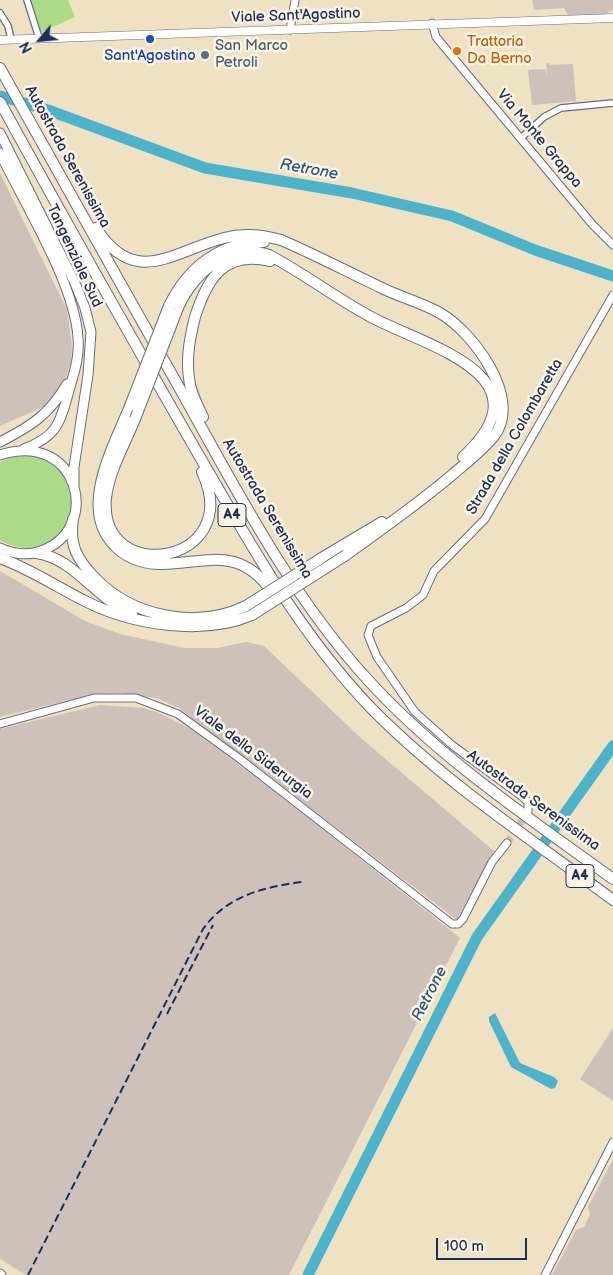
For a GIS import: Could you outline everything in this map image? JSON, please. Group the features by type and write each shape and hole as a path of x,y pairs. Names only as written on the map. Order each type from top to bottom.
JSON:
{"highway":[{"name":"Autostrada Serenissima","path":"0,68 273,551 330,635 389,702 461,768 613,879"},
{"name":"Autostrada Serenissima","path":"0,102 113,306 267,572 321,650 372,708 434,765 613,900"},
{"path":"23,109 100,235 110,247 123,256 145,263 157,262 214,241 243,235 269,237 295,246 441,314 460,329 477,349 498,381 503,400 501,421 494,436 470,460 417,504 346,555 249,610 224,615 188,618 155,613 133,605 97,580 77,557 72,536 73,519"},
{"name":"Tangenziale Sud","path":"0,133 12,168 71,306 79,340 74,373 58,425 51,435 39,443 0,455"},
{"name":"Tangenziale Sud","path":"0,153 12,168 75,283 85,308 91,332 89,367 74,467 76,503 73,519"},
{"path":"113,306 155,389 199,466 210,495 209,517 200,534 188,545 165,555 144,555 130,548 113,532 107,516 108,489 135,419 172,310 177,290 192,272 208,258 225,248 254,242 295,246"},
{"path":"0,558 97,606 128,616 158,622 206,626 233,622 249,610 320,559 382,522 462,458 479,440 489,426 493,402 490,388 483,378 458,357 373,318 261,252 233,255 214,262 195,280 172,310 130,406 103,476 98,498 100,520 112,543 128,556 145,562 165,564 215,558 234,562 249,569 266,582 326,663 356,695 372,708"},
{"path":"273,551 243,489 195,401 189,379 188,352 192,329 205,288 222,268 237,261 258,259 278,263 300,274"},
{"path":"0,442 31,426 47,413 60,397 74,373"},
{"path":"24,449 43,453 58,462 67,472 74,487"},
{"path":"36,552 59,541 73,519"},
{"path":"0,548 14,553 36,552 60,559 101,595 125,610 158,622"}],"main road":[{"name":"Viale Sant'Agostino","path":"0,40 613,18"}],"street":[{"path":"27,0 39,38"},
{"path":"290,30 295,0"},
{"path":"0,13 8,26 11,39"},
{"name":"Via Monte Grappa","path":"432,23 436,37 592,224 613,245"},
{"path":"521,138 544,117 561,108 613,102"},
{"name":"Strada della Colombaretta","path":"528,812 528,802 523,797 452,745 415,712 377,657 368,635 372,626 406,608 423,595 434,571 485,519 613,295"},
{"name":"Viale della Siderurgia","path":"0,724 94,698 136,698 178,714 240,759 452,924 458,924 463,919 492,862 507,843"},
{"path":"545,1275 613,1142"}],"shaded area":[{"path":"532,0 613,0 613,10 605,14 568,15 564,8 534,10"},
{"path":"546,63 550,65 573,64 576,101 532,105 528,70 545,69 547,75"},
{"path":"0,173 67,310 72,346 71,361 63,388 43,407 0,426"},
{"path":"0,571 85,621 120,634 185,648 217,648 246,642 264,646 362,739 494,851 457,920 179,708 156,698 121,693 94,694 0,717"},
{"path":"100,705 144,708 157,712 189,728 272,789 460,938 289,1275 26,1275 0,1259 0,729"},
{"path":"613,1028 613,1101 580,1079"},
{"path":"613,1159 613,1275 552,1275 576,1230 584,1227 590,1214 588,1207"}],"green space":[{"path":"29,0 68,0 75,17 41,32"},
{"path":"30,455 54,466 68,482 72,500 68,519 58,535 42,545 23,548 0,540 0,462 15,456"}],"water":[{"path":"495,1013 520,1063 554,1077 558,1081 555,1088 551,1089 511,1067 489,1021 489,1017"}],"waterway":[{"name":"Retrone","path":"0,96 48,110 205,168 352,193 452,216 535,250 613,276"},
{"name":"Retrone","path":"308,1275 477,937 613,746"}],"tunnel":[{"path":"507,843 527,813"}],"railway":[{"path":"28,1275 203,929 223,908 247,895 260,890 302,882"},
{"path":"167,1014 213,925"}],"place":[{"name":"Sant'Agostino","path":"150,39"},
{"name":"Trattoria Da Berno","path":"457,51"},
{"name":"San Marco Petroli","path":"205,55"}]}
